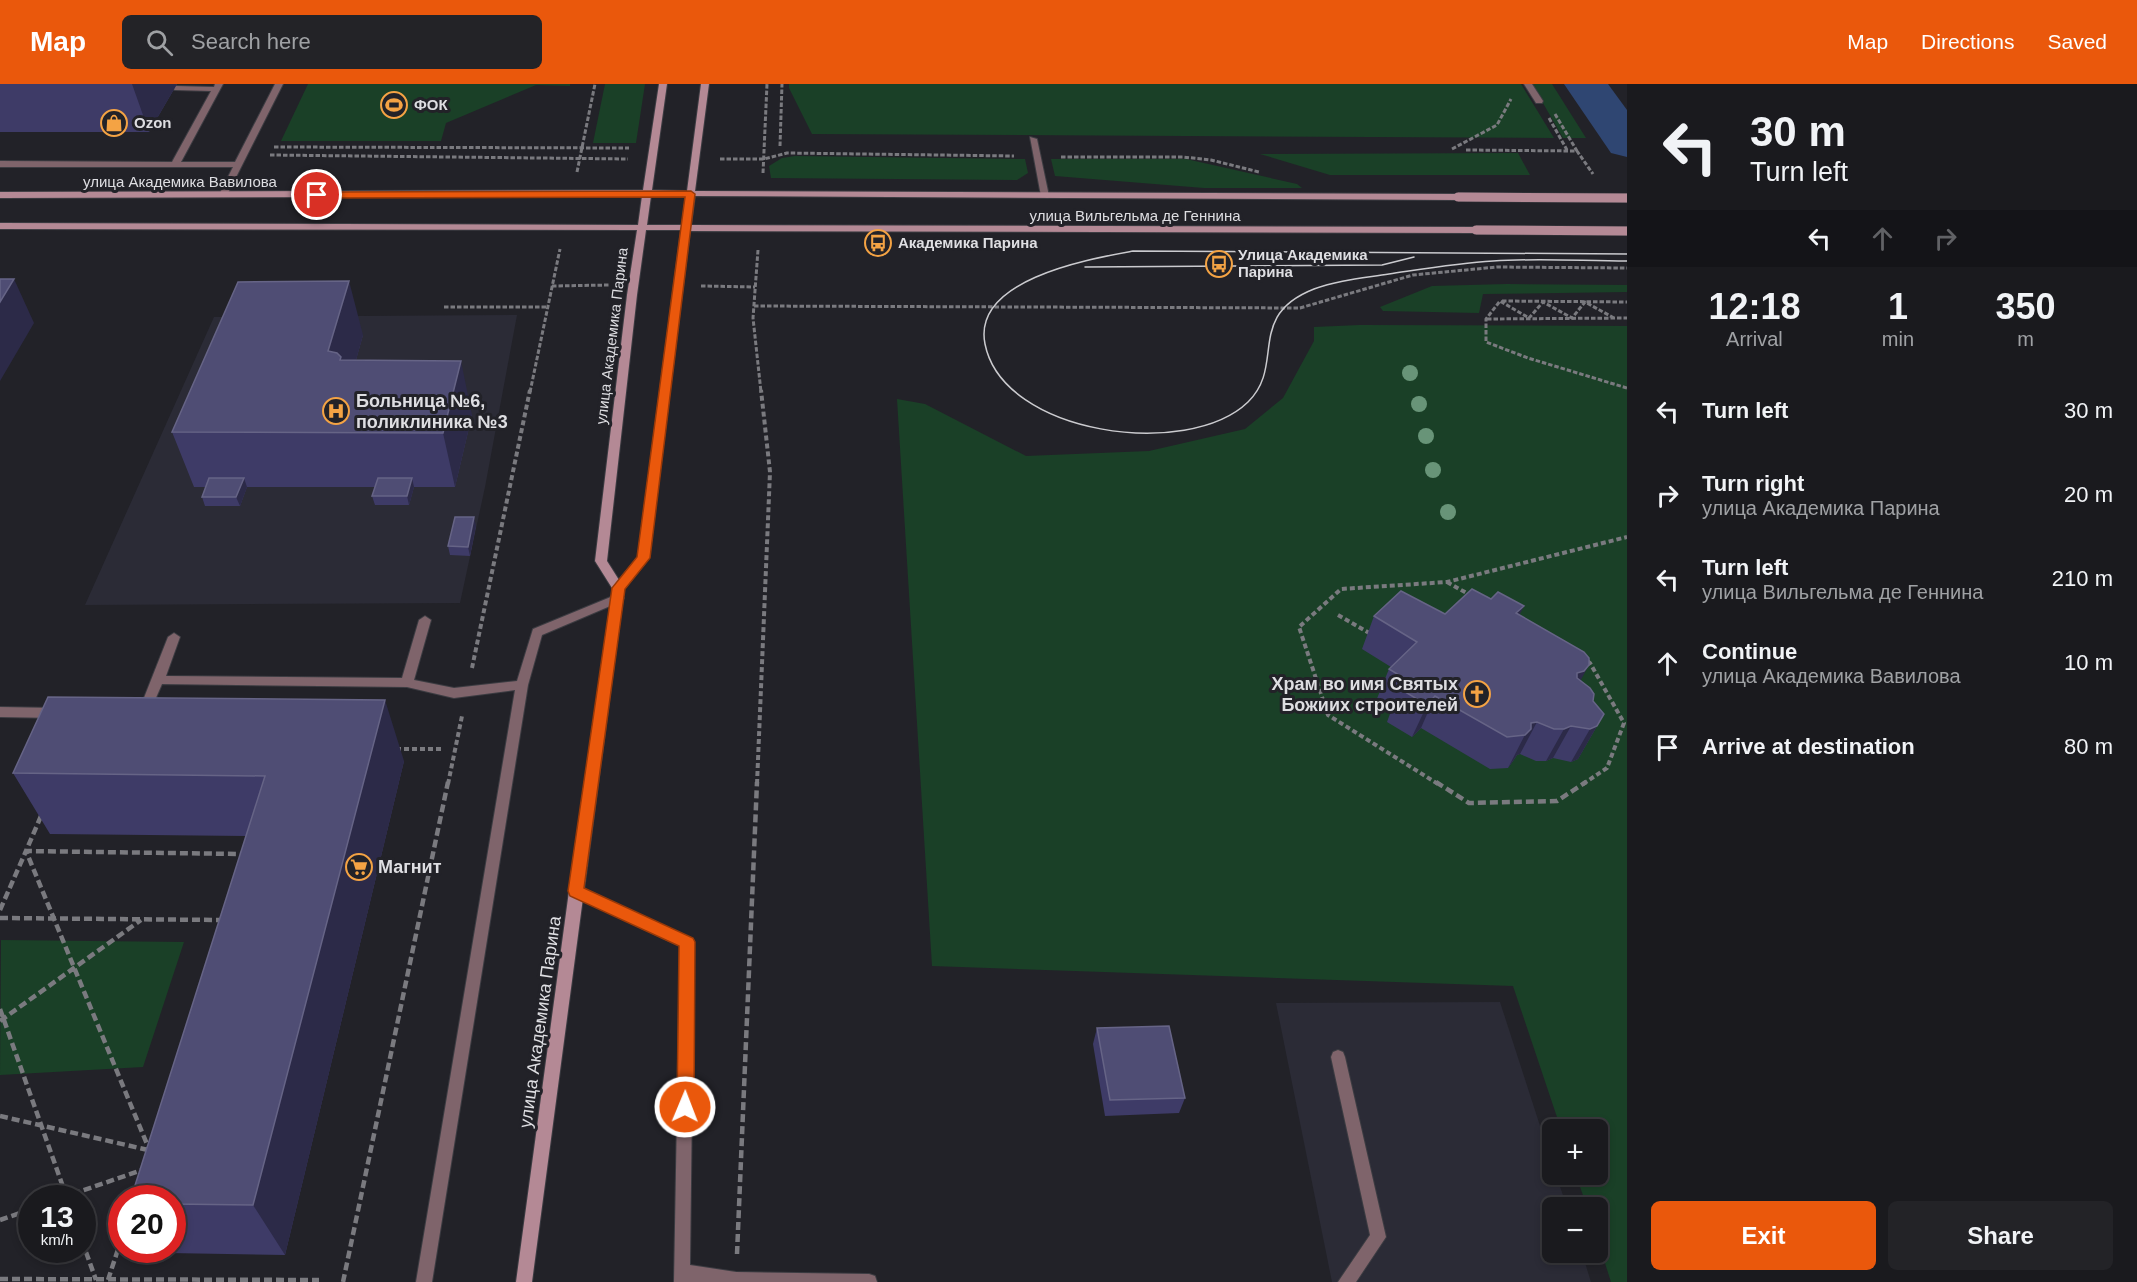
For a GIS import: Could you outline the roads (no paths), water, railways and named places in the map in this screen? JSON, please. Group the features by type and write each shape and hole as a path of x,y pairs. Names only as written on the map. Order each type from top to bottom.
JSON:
{"street":[{"path":"224,195 279,84"},
{"name":"улица Академика Парина","path":"524,1282 618,593 602,561 642,226 663,84"},
{"path":"424,1282 522,685 537,632 618,593 643,558 705,84"},
{"path":"1528,84 1537,98"},
{"path":"175,88 218,86"},
{"path":"175,165 218,86"},
{"path":"1034,139 1045,196"},
{"path":"0,164 238,165"},
{"name":"улица Вильгельма де Геннина","path":"647,193 1627,198"},
{"name":"улица Академика Вавилова","path":"0,195 647,193"},
{"path":"0,226 642,226"},
{"name":"улица Вильгельма де Геннина","path":"642,226 1627,231"},
{"path":"407,683 425,620"},
{"path":"133,714 144,714 174,637"},
{"path":"158,680 407,683 454,693 522,685"},
{"path":"0,712 66,713"},
{"path":"576,891 687,942 682,1277 869,1282"},
{"path":"1338,1057 1378,1237 1346,1282"}],"waterway":[{"path":"1586,84 1627,143"}],"tram line":[{"path":"1627,254 1133,251 1064,267 1038,276 1015,288 997,303 986,322 985,344 999,375 1025,400 1060,418 1101,429 1143,433 1184,430 1220,420 1248,402 1259,388 1265,373 1269,342 1280,313 1293,300 1314,289 1332,283 1480,262 1627,261"},
{"path":"1085,267 1382,265 1414,257"}],"place":[{"name":"ФОК","path":"394,105"},
{"name":"Ozon","path":"114,123"},
{"name":"Академика Парина","path":"878,243"},
{"name":"Улица Академика Парина","path":"1219,264"},
{"name":"Больница №6, поликлиника №3","path":"336,411"},
{"name":"Храм во имя Святых Божиих строителей","path":"1477,694"},
{"name":"Магнит","path":"359,867"}]}
